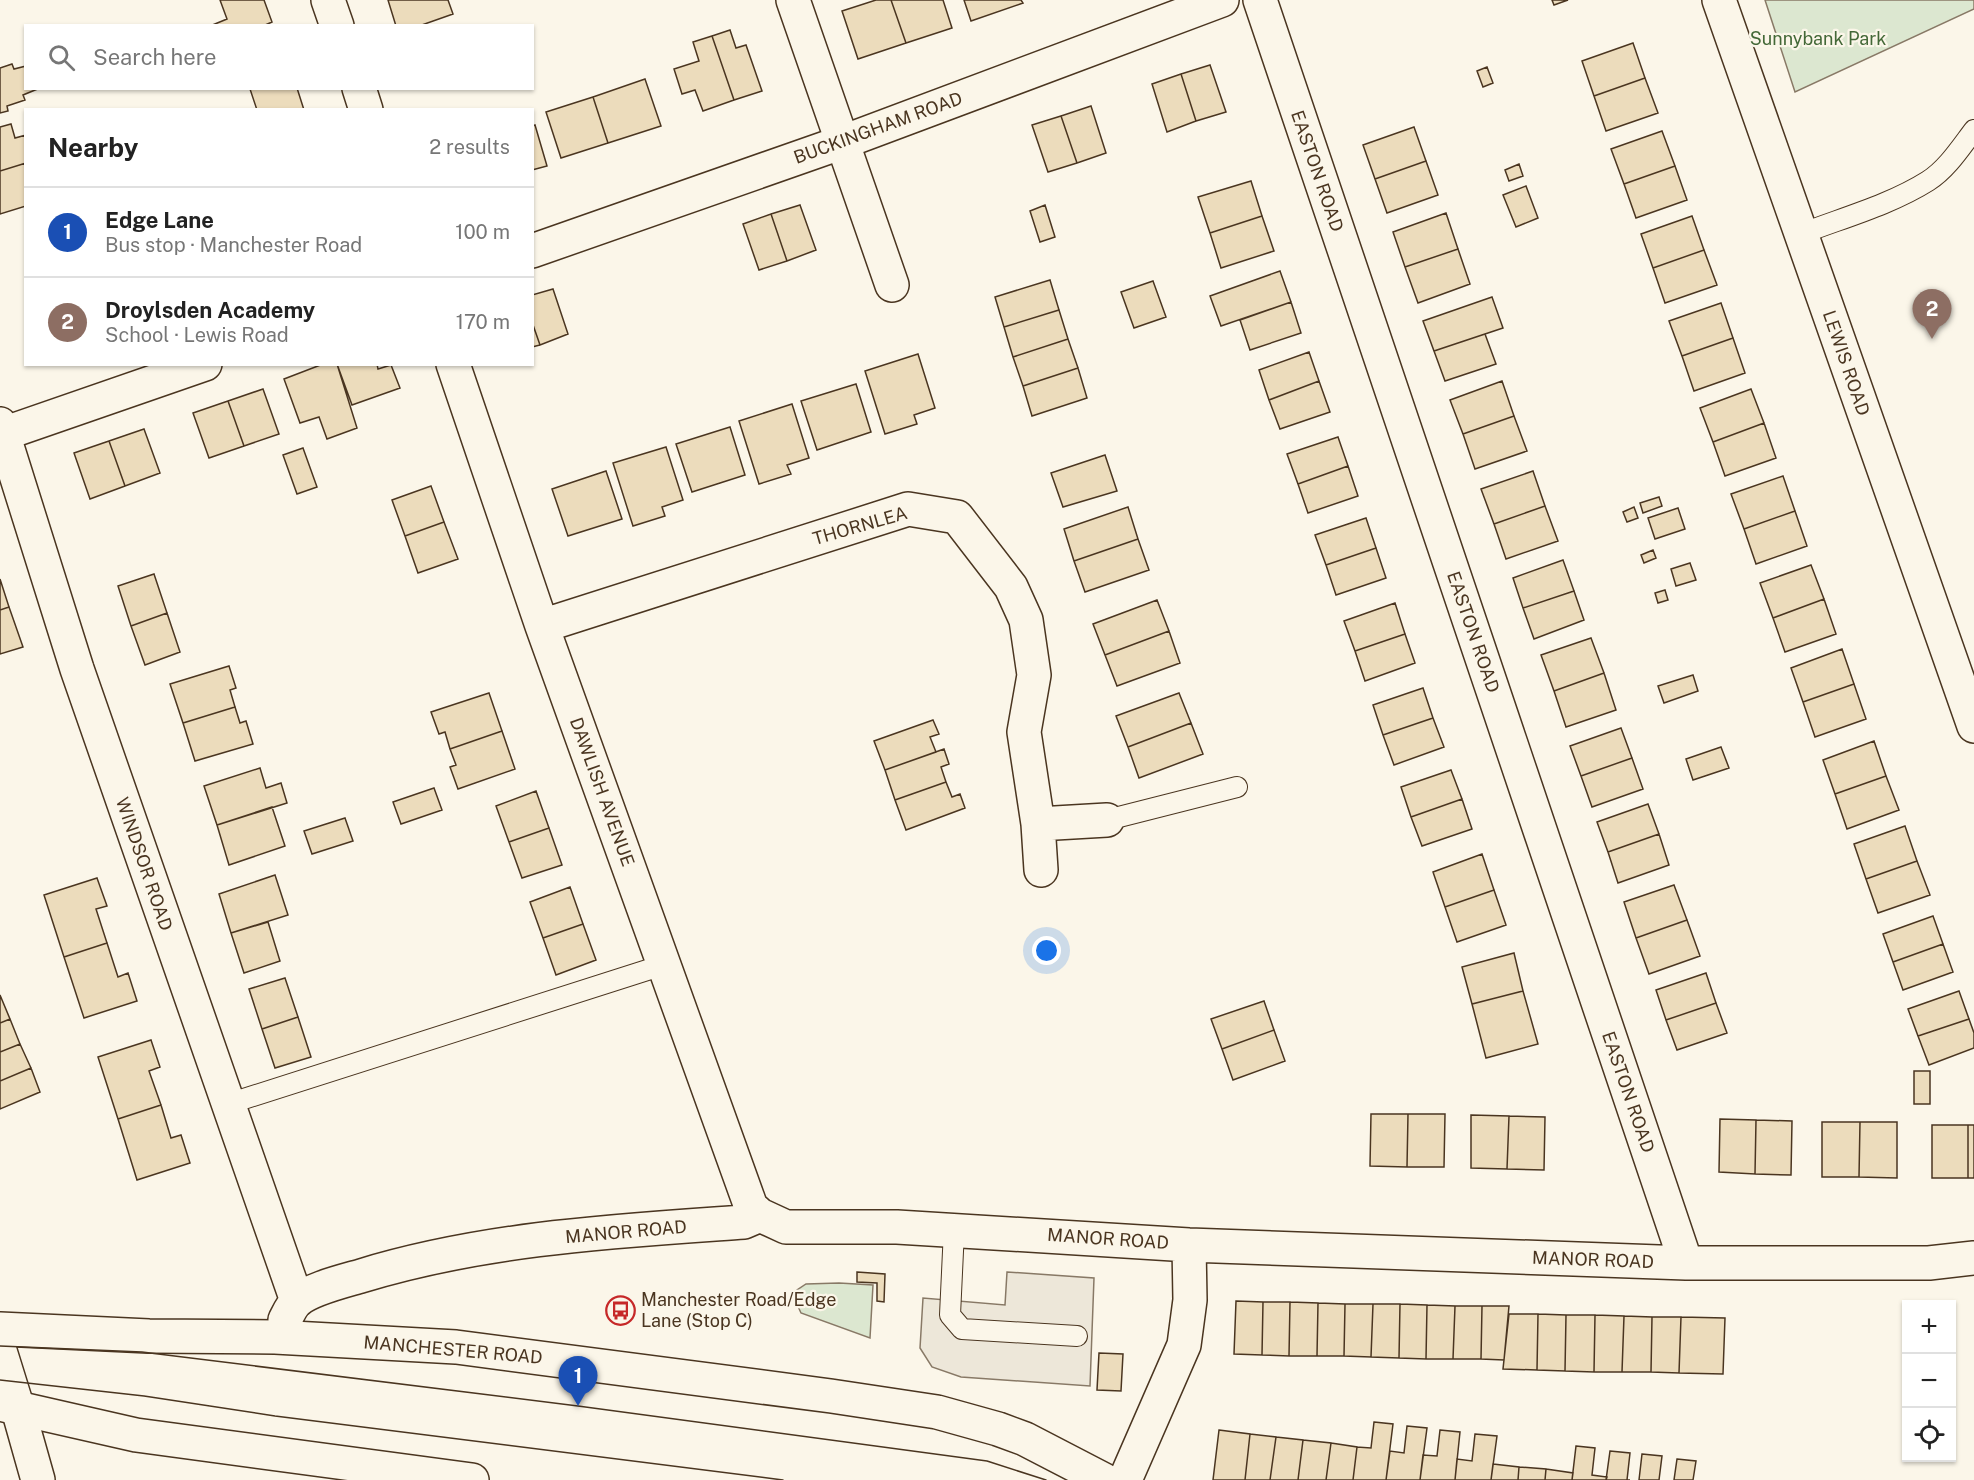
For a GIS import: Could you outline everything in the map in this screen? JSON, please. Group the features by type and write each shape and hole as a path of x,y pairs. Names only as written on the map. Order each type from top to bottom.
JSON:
{"street":[{"path":"328,0 336,24"},
{"path":"793,0 892,285"},
{"name":"BUCKINGHAM ROAD","path":"534,249 843,142 1222,0"},
{"name":"EASTON ROAD","path":"1260,0 1686,1263"},
{"name":"LEWIS ROAD","path":"1719,0 1974,726"},
{"path":"360,90 365,108"},
{"path":"1,431 199,366"},
{"name":"DAWLISH AVENUE","path":"454,366 542,626 663,964 751,1207 760,1215"},
{"name":"WINDSOR ROAD","path":"1,431 81,680 297,1301"},
{"name":"THORNLEA","path":"542,626 908,509 957,517 1011,587 1026,621 1034,675 1024,732 1038,824 1041,870"},
{"path":"1038,824 1107,820"},
{"name":"MANOR ROAD","path":"297,1301 336,1283 382,1269 472,1249 598,1233 744,1222 760,1215 786,1227 954,1230 1189,1245 1686,1263 1929,1263 1974,1258"},
{"path":"1125,1480 1184,1345 1190,1300 1189,1245"},
{"path":"275,1337 297,1301"},
{"name":"MANCHESTER ROAD","path":"0,1329 149,1336 275,1337 456,1347 937,1412 1025,1439 1104,1480"},
{"path":"0,1351 9,1406 38,1480"},
{"path":"9,1406 136,1435 361,1472 472,1480"}],"lane":[{"path":"1801,234 1887,200 1929,180 1956,154 1974,130"},
{"path":"1107,820 1237,787"},
{"path":"228,1104 663,964"},
{"path":"954,1230 950,1315 962,1329 1077,1336"}],"green space":[{"name":"Sunnybank Park","path":"1765,0 1974,0 1974,9 1795,92"},
{"path":"806,1284 873,1285 870,1338 801,1313 795,1300 797,1290"}],"shaded area":[{"path":"1007,1272 1094,1278 1090,1386 961,1377 932,1367 920,1348 923,1298 1005,1305"}],"building":[{"path":"220,0 264,0 272,22 268,24 215,24 227,19"},
{"path":"388,0 448,0 453,14 425,24 395,24"},
{"path":"876,0 891,0 906,43 858,59 842,11"},
{"path":"891,0 943,0 952,28 906,43"},
{"path":"964,0 1021,0 1023,3 971,21"},
{"path":"1552,0 1568,0 1554,5"},
{"path":"730,30 736,48 746,45 762,91 734,100 712,36"},
{"path":"712,36 734,100 703,111 695,90 682,94 674,69 699,61 693,42"},
{"path":"1633,43 1645,78 1594,96 1582,61"},
{"path":"12,64 14,69 24,66 24,90 35,90 23,95 25,100 7,106 8,111 0,113 0,68"},
{"path":"1210,65 1226,112 1196,121 1181,74"},
{"path":"1487,67 1493,83 1483,87 1477,71"},
{"path":"1181,74 1196,121 1167,132 1152,84"},
{"path":"1645,78 1658,113 1606,131 1594,96"},
{"path":"645,79 661,126 608,143 593,97"},
{"path":"250,90 298,90 303,108 256,108"},
{"path":"593,97 608,143 561,158 546,112"},
{"path":"1091,106 1106,153 1077,163 1061,116"},
{"path":"1061,116 1077,163 1048,172 1032,125"},
{"path":"11,124 15,138 24,136 24,164 0,171 0,127"},
{"path":"534,125 547,166 534,169"},
{"path":"1414,127 1426,161 1375,179 1363,145"},
{"path":"1662,131 1675,166 1624,184 1611,149"},
{"path":"1426,161 1438,195 1387,213 1375,179"},
{"path":"24,164 24,207 0,214 0,171"},
{"path":"1519,164 1523,176 1509,181 1505,170"},
{"path":"1675,166 1687,200 1636,218 1624,184"},
{"path":"1251,181 1262,216 1210,233 1198,197"},
{"path":"1526,186 1538,218 1516,227 1503,195"},
{"path":"800,205 816,250 787,261 771,214"},
{"path":"1045,205 1055,237 1040,242 1030,211"},
{"path":"1446,213 1458,249 1405,267 1393,232"},
{"path":"771,214 787,261 759,270 743,224"},
{"path":"1262,216 1274,251 1221,268 1210,233"},
{"path":"1692,216 1704,250 1653,268 1641,234"},
{"path":"1458,249 1470,284 1418,303 1405,267"},
{"path":"1704,250 1717,285 1665,303 1653,268"},
{"path":"1280,271 1291,302 1221,326 1210,296"},
{"path":"1050,280 1059,310 1004,327 995,297"},
{"path":"1153,281 1166,317 1134,328 1121,292"},
{"path":"553,289 568,334 540,345 534,328 534,294"},
{"path":"1492,297 1503,328 1434,351 1423,321"},
{"path":"1291,302 1301,333 1250,350 1240,320"},
{"path":"1721,303 1733,338 1682,356 1669,321"},
{"path":"1059,310 1068,339 1013,357 1004,327"},
{"path":"534,328 540,345 534,346"},
{"path":"1485,334 1496,364 1445,381 1434,351"},
{"path":"1733,338 1745,373 1694,391 1682,356"},
{"path":"1068,339 1078,368 1023,386 1013,357"},
{"path":"1309,352 1319,381 1269,400 1259,370"},
{"path":"918,354 935,408 914,415 917,424 885,434 865,371"},
{"path":"318,366 338,366 357,428 327,439 319,417 300,423 284,379"},
{"path":"338,366 377,366 378,369 391,366 400,388 352,405"},
{"path":"1078,368 1087,398 1032,416 1023,386"},
{"path":"1319,381 1330,412 1280,429 1269,400"},
{"path":"1502,381 1514,416 1463,434 1450,400"},
{"path":"856,384 871,432 817,450 801,401"},
{"path":"263,389 279,434 244,446 228,401"},
{"path":"1751,389 1764,423 1713,442 1700,408"},
{"path":"228,401 244,446 209,458 193,413"},
{"path":"792,404 809,458 787,465 791,474 759,484 739,421"},
{"path":"1514,416 1527,451 1475,469 1463,434"},
{"path":"1764,423 1776,458 1725,476 1713,442"},
{"path":"730,427 745,475 692,492 676,444"},
{"path":"144,429 160,473 125,486 109,441"},
{"path":"1338,437 1348,466 1298,484 1287,454"},
{"path":"109,441 125,486 90,499 74,453"},
{"path":"666,447 683,500 662,507 665,516 633,526 613,463"},
{"path":"303,448 317,487 297,494 283,455"},
{"path":"1105,455 1117,491 1063,507 1051,473"},
{"path":"1348,466 1358,496 1308,513 1298,484"},
{"path":"606,471 622,519 568,536 552,489"},
{"path":"1533,471 1545,506 1494,524 1481,489"},
{"path":"1783,476 1795,511 1744,529 1731,494"},
{"path":"431,486 444,522 405,536 392,500"},
{"path":"1659,497 1662,506 1643,513 1640,503"},
{"path":"1545,506 1558,541 1506,559 1494,524"},
{"path":"1128,507 1138,539 1074,561 1064,529"},
{"path":"1634,507 1638,518 1627,522 1623,512"},
{"path":"1678,508 1685,529 1655,539 1648,518"},
{"path":"1795,511 1807,546 1756,564 1744,529"},
{"path":"1366,518 1376,548 1326,565 1315,535"},
{"path":"444,522 458,559 418,573 405,536"},
{"path":"1138,539 1149,570 1085,592 1074,561"},
{"path":"1376,548 1386,578 1336,595 1326,565"},
{"path":"1653,550 1656,558 1644,563 1641,555"},
{"path":"1563,560 1574,591 1523,608 1513,578"},
{"path":"1690,563 1696,580 1676,586 1671,569"},
{"path":"1811,565 1824,599 1773,618 1760,583"},
{"path":"154,574 167,613 131,626 118,586"},
{"path":"0,579 9,607 0,610"},
{"path":"1665,590 1668,600 1658,603 1655,593"},
{"path":"1574,591 1584,620 1534,639 1523,608"},
{"path":"1824,599 1836,634 1785,652 1773,618"},
{"path":"1157,600 1169,631 1105,655 1093,624"},
{"path":"1395,603 1405,634 1355,651 1344,621"},
{"path":"9,607 23,647 0,654 0,610"},
{"path":"167,613 180,652 145,665 131,626"},
{"path":"1169,631 1180,663 1117,686 1105,655"},
{"path":"1405,634 1415,663 1365,681 1355,651"},
{"path":"1591,638 1604,673 1554,691 1541,655"},
{"path":"1842,649 1854,684 1803,702 1791,668"},
{"path":"229,666 236,688 230,690 235,707 183,723 170,684"},
{"path":"1604,673 1616,710 1566,727 1554,691"},
{"path":"1693,675 1698,691 1664,703 1658,686"},
{"path":"1854,684 1866,719 1815,737 1803,702"},
{"path":"1423,688 1433,718 1383,735 1373,705"},
{"path":"489,693 502,731 450,749 445,732 439,734 431,712"},
{"path":"1179,693 1191,723 1128,747 1116,716"},
{"path":"235,707 240,723 246,721 253,744 195,761 183,723"},
{"path":"1433,718 1444,747 1394,765 1383,735"},
{"path":"933,720 939,734 930,737 936,752 885,770 874,741"},
{"path":"1191,723 1203,754 1139,778 1128,747"},
{"path":"1621,728 1632,758 1581,776 1570,746"},
{"path":"502,731 515,769 458,789 450,767 456,765 450,749"},
{"path":"1874,741 1886,776 1835,794 1823,760"},
{"path":"1721,747 1729,768 1693,780 1686,759"},
{"path":"944,749 949,764 941,767 946,782 895,800 885,770"},
{"path":"1632,758 1643,789 1592,807 1581,776"},
{"path":"260,768 266,788 281,783 287,803 217,825 204,786"},
{"path":"1451,770 1462,799 1411,817 1401,787"},
{"path":"1886,776 1899,810 1847,829 1835,794"},
{"path":"946,782 952,797 960,794 965,808 906,830 895,800"},
{"path":"434,788 442,810 401,824 393,802"},
{"path":"536,791 549,828 509,842 496,806"},
{"path":"1462,799 1472,829 1422,846 1411,817"},
{"path":"1648,804 1659,834 1608,852 1597,822"},
{"path":"272,807 285,846 229,865 217,825"},
{"path":"345,818 353,841 312,854 304,831"},
{"path":"1905,826 1917,861 1866,879 1854,844"},
{"path":"549,828 562,865 522,878 509,842"},
{"path":"1659,834 1669,865 1618,883 1608,852"},
{"path":"1482,854 1494,890 1445,907 1433,872"},
{"path":"1917,861 1930,895 1878,913 1866,879"},
{"path":"275,875 288,915 231,933 219,894"},
{"path":"97,878 107,906 96,909 107,943 64,957 44,895"},
{"path":"1674,885 1687,920 1636,938 1624,902"},
{"path":"570,887 583,924 543,938 530,902"},
{"path":"1494,890 1506,925 1457,942 1445,907"},
{"path":"1933,916 1943,944 1893,962 1883,934"},
{"path":"1687,920 1700,956 1649,974 1636,938"},
{"path":"268,922 280,961 244,973 231,933"},
{"path":"583,924 596,960 556,975 543,938"},
{"path":"107,943 118,977 128,973 137,1001 84,1018 64,957"},
{"path":"1943,944 1953,972 1903,990 1893,962"},
{"path":"1514,953 1523,991 1472,1004 1462,967"},
{"path":"1706,973 1716,1003 1666,1020 1656,990"},
{"path":"285,978 298,1017 262,1029 249,989"},
{"path":"1523,991 1538,1044 1486,1058 1472,1004"},
{"path":"1959,991 1969,1019 1918,1036 1908,1009"},
{"path":"0,995 10,1019 0,1023"},
{"path":"1264,1001 1274,1030 1222,1049 1211,1019"},
{"path":"1716,1003 1727,1033 1677,1050 1666,1020"},
{"path":"298,1017 311,1057 275,1068 262,1029"},
{"path":"10,1019 20,1044 0,1052 0,1023"},
{"path":"1969,1019 1974,1033 1974,1048 1929,1065 1918,1036"},
{"path":"1274,1030 1285,1061 1233,1080 1222,1049"},
{"path":"151,1040 160,1067 149,1071 161,1105 118,1119 98,1057"},
{"path":"20,1044 31,1068 0,1081 0,1052"},
{"path":"31,1068 40,1092 0,1109 0,1081"},
{"path":"1914,1071 1930,1071 1930,1104 1914,1104"},
{"path":"161,1105 171,1138 181,1135 190,1163 137,1180 118,1119"},
{"path":"1371,1114 1408,1114 1407,1167 1370,1166"},
{"path":"1408,1114 1445,1114 1444,1167 1407,1167"},
{"path":"1471,1115 1509,1116 1507,1169 1471,1168"},
{"path":"1509,1116 1545,1117 1544,1170 1507,1169"},
{"path":"1720,1119 1756,1120 1755,1174 1719,1172"},
{"path":"1756,1120 1792,1121 1791,1175 1755,1174"},
{"path":"1822,1122 1860,1122 1859,1177 1822,1177"},
{"path":"1860,1122 1897,1122 1897,1178 1859,1177"},
{"path":"1932,1125 1968,1125 1968,1178 1932,1178"},
{"path":"1968,1125 1974,1125 1974,1178 1968,1178"},
{"path":"857,1272 885,1274 884,1302 877,1301 877,1283 857,1282"},
{"path":"1236,1301 1263,1302 1262,1355 1234,1354"},
{"path":"1263,1302 1290,1302 1289,1356 1262,1355"},
{"path":"1290,1302 1318,1303 1317,1356 1289,1356"},
{"path":"1318,1303 1345,1304 1344,1356 1317,1356"},
{"path":"1345,1304 1373,1304 1371,1357 1344,1356"},
{"path":"1373,1304 1400,1304 1399,1358 1371,1357"},
{"path":"1400,1304 1427,1305 1426,1359 1399,1358"},
{"path":"1427,1305 1455,1306 1453,1359 1426,1359"},
{"path":"1455,1306 1482,1306 1481,1359 1453,1359"},
{"path":"1482,1306 1509,1306 1504,1360 1481,1359"},
{"path":"1509,1314 1538,1314 1537,1370 1503,1369"},
{"path":"1538,1314 1566,1315 1565,1371 1537,1370"},
{"path":"1566,1315 1595,1315 1594,1372 1565,1371"},
{"path":"1595,1315 1624,1316 1622,1372 1594,1372"},
{"path":"1624,1316 1652,1317 1651,1372 1622,1372"},
{"path":"1652,1317 1681,1317 1679,1373 1651,1372"},
{"path":"1681,1317 1725,1318 1723,1374 1679,1373"},
{"path":"1099,1353 1123,1354 1121,1391 1097,1390"},
{"path":"1374,1422 1393,1424 1386,1480 1353,1480 1357,1447 1371,1448"},
{"path":"1407,1426 1427,1428 1420,1480 1386,1480 1390,1451 1404,1453"},
{"path":"1219,1430 1250,1434 1245,1480 1213,1480"},
{"path":"1440,1430 1460,1432 1455,1480 1420,1480 1423,1455 1437,1456"},
{"path":"1250,1434 1276,1437 1270,1480 1245,1480"},
{"path":"1475,1434 1497,1436 1491,1480 1455,1480 1457,1459 1472,1461"},
{"path":"1276,1437 1303,1440 1298,1480 1270,1480"},
{"path":"1303,1440 1331,1443 1326,1480 1298,1480"},
{"path":"1331,1443 1357,1447 1353,1480 1326,1480"},
{"path":"1576,1446 1595,1448 1592,1475 1607,1477 1606,1480 1572,1480"},
{"path":"1610,1451 1630,1453 1627,1480 1606,1480"},
{"path":"1642,1454 1662,1456 1659,1480 1639,1480"},
{"path":"1677,1459 1696,1461 1693,1480 1674,1480"},
{"path":"1493,1464 1519,1467 1518,1480 1491,1480"},
{"path":"1519,1467 1546,1469 1545,1480 1518,1480"},
{"path":"1546,1469 1573,1473 1572,1480 1545,1480"}],"tram line":[{"path":"0,1346 142,1352 578,1406 987,1461 1046,1480"},
{"path":"0,1380 144,1396 275,1416 783,1480"}],"place":[{"name":"Droylsden Academy","path":"1932,339"},
{"name":"Manchester Road/Edge Lane (Stop C)","path":"620,1310"},
{"name":"Edge Lane","path":"578,1406"}]}
